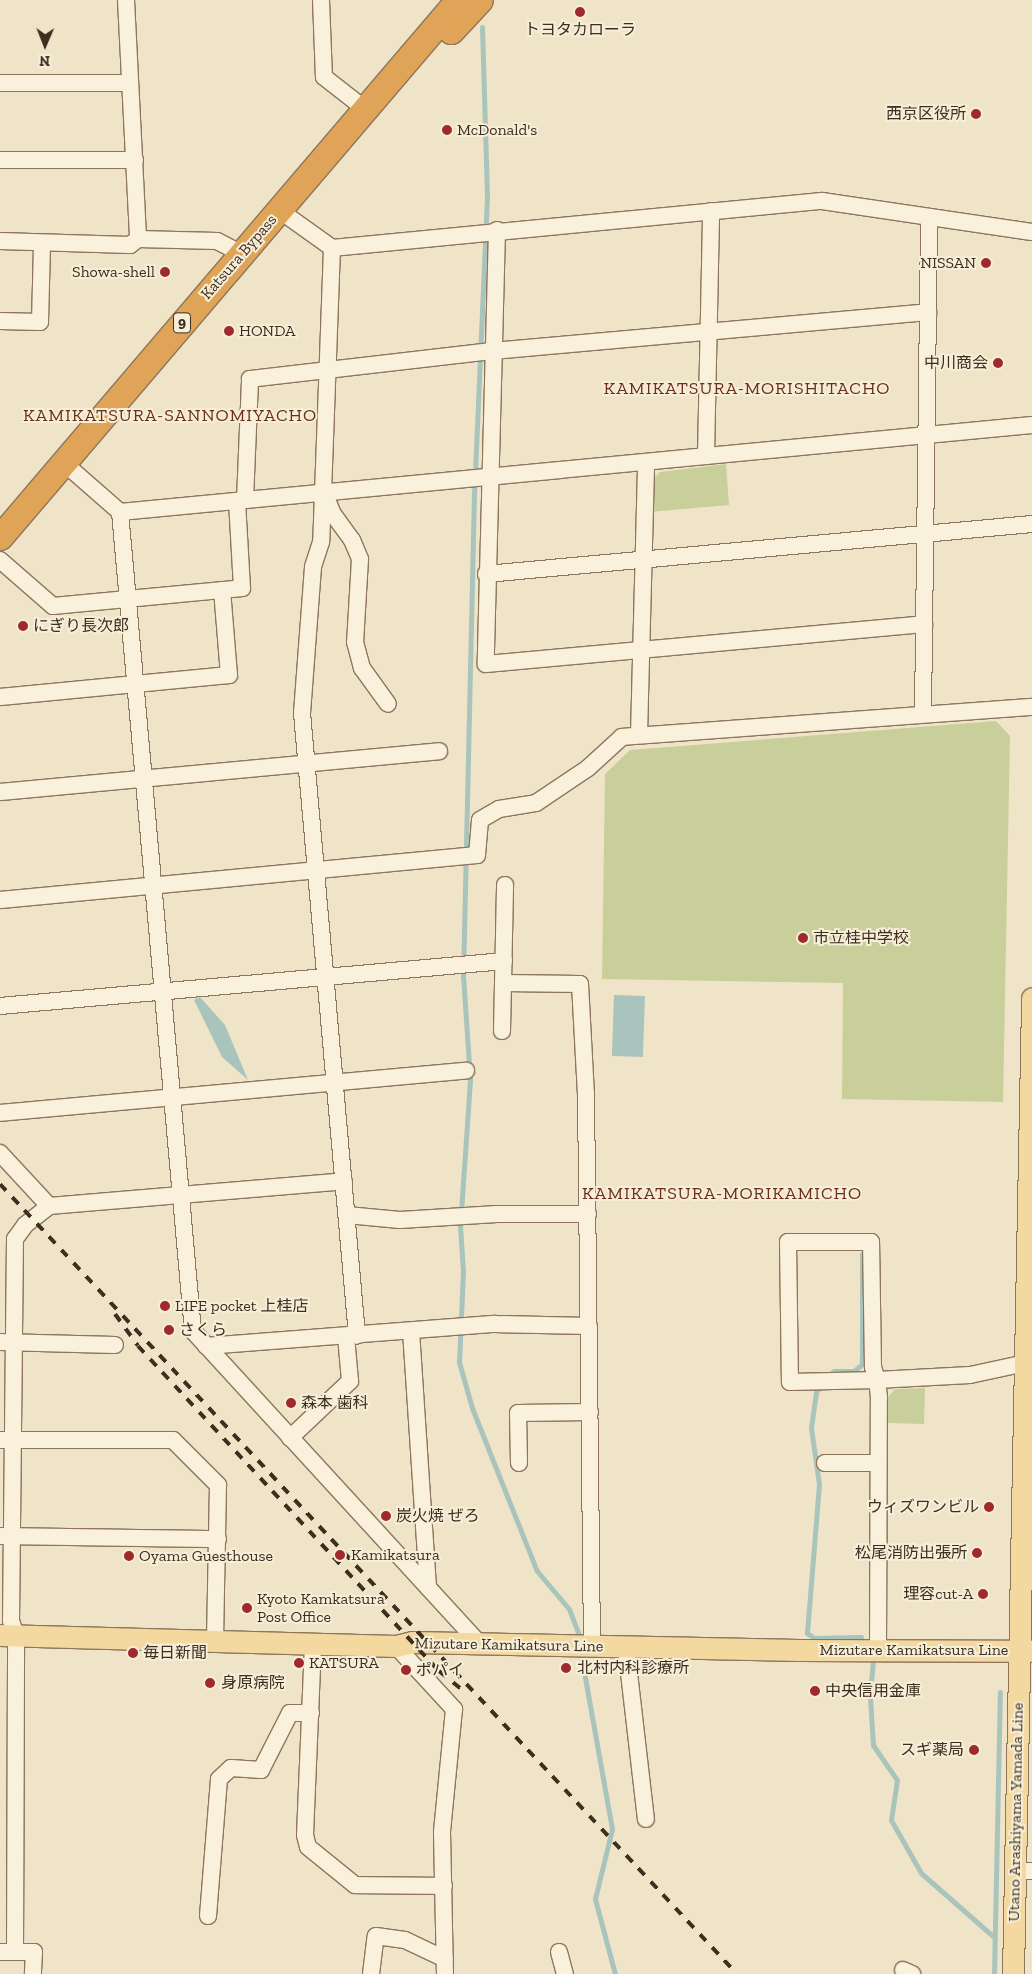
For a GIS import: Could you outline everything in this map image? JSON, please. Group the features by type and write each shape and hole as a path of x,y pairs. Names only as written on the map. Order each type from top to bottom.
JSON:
{"highway":[{"path":"365,109 371,89 441,0"},
{"name":"Katsura Bypass","path":"0,537 458,0"},
{"path":"365,109 385,97 480,0"}],"main road":[{"name":"Utano Arashiyama Yamada Line","path":"1013,1974 1024,1871 1026,1363 1032,998"},
{"name":"Mizutare Kamikatsura Line","path":"8,1635 215,1639 396,1646 412,1642 878,1651 1025,1651"}],"street":[{"path":"126,0 138,239"},
{"path":"322,0 324,77 365,109"},
{"path":"0,83 130,84"},
{"path":"0,160 135,160"},
{"path":"279,210 332,248 497,230 822,201 1032,232"},
{"path":"706,456 711,211"},
{"path":"923,714 929,216"},
{"path":"497,230 486,574 486,664 924,624"},
{"path":"0,240 130,245 138,239 217,240 241,253"},
{"path":"0,321 40,322 42,243"},
{"path":"290,1438 350,1381 352,1336 347,1215 318,871 302,713 313,567 322,542 332,248"},
{"path":"0,560 53,606 242,588 241,500 250,379 492,350 928,312"},
{"path":"120,512 1032,425"},
{"path":"638,735 646,462"},
{"path":"64,463 120,512 126,599 146,779 193,1331 479,1643"},
{"path":"325,492 332,514 352,540 360,560 355,642 362,668 388,704"},
{"path":"486,574 1032,524"},
{"path":"0,697 229,676 222,590"},
{"path":"0,900 477,855 480,820 499,809 536,803 588,768 622,738 638,735 1032,707"},
{"path":"0,792 307,765 439,751"},
{"path":"502,1032 505,885"},
{"path":"0,1006 504,960"},
{"path":"504,983 580,984 588,1214 592,1645"},
{"path":"0,1113 466,1071"},
{"path":"0,1153 49,1206"},
{"path":"33,1974 34,1952 7,1952 8,1635 11,1621 6,1536 7,1239 49,1206 344,1181"},
{"path":"347,1215 400,1220 497,1214 588,1214"},
{"path":"878,1651 878,1463 876,1380 873,1368 871,1242 788,1242 790,1382 876,1380 970,1375 1026,1363"},
{"path":"206,1346 495,1324 589,1326"},
{"path":"411,1331 428,1587"},
{"path":"7,1342 115,1344"},
{"path":"519,1463 518,1413 590,1412"},
{"path":"7,1440 173,1440 218,1486 215,1639"},
{"path":"825,1463 878,1463"},
{"path":"6,1536 218,1539"},
{"path":"1025,1651 1032,1622"},
{"path":"313,1644 305,1836 308,1848 355,1885 444,1886"},
{"path":"396,1646 454,1709 442,1832 445,1966"},
{"path":"626,1647 646,1819"},
{"path":"208,1916 219,1779 231,1768 261,1770 290,1713 311,1712"},
{"path":"371,1974 376,1936 405,1940 445,1966"},
{"path":"559,1952 565,1974"}],"green space":[{"path":"726,464 729,505 650,512 651,481 660,472"},
{"path":"996,721 1010,736 1003,1102 842,1099 843,983 602,979 605,774 630,750"},
{"path":"925,1388 924,1424 887,1423 887,1398 895,1389"}],"water":[{"path":"614,995 645,996 643,1057 612,1056"},
{"path":"200,997 225,1025 248,1080 222,1057 194,1000"}],"waterway":[{"path":"482,27 487,197 474,493 463,976 470,1080 460,1226 463,1271 459,1362 472,1408 537,1571 569,1609 578,1633"},
{"path":"826,1377 834,1371 854,1371 862,1364 862,1254"},
{"path":"822,1384 816,1392 811,1428 819,1484 807,1633 814,1638 861,1637"},
{"path":"581,1655 612,1829 595,1899 615,1974"},
{"path":"873,1660 870,1697 873,1745 897,1780 891,1820 921,1873 995,1938"},
{"path":"994,1974 1000,1692"}],"railway":[{"path":"0,1184 737,1974"},
{"path":"115,1314 138,1346 439,1671 466,1693"}],"place":[{"name":"トヨタカローラ","path":"580,12"},
{"name":"西京区役所","path":"976,114"},
{"name":"McDonald's","path":"447,130"},
{"name":"NISSAN","path":"986,263"},
{"name":"Showa-shell","path":"165,272"},
{"name":"HONDA","path":"229,331"},
{"name":"中川商会","path":"998,363"},
{"name":"にぎり長次郎","path":"23,626"},
{"name":"市立桂中学校","path":"803,938"},
{"name":"LIFE pocket 上桂店","path":"165,1306"},
{"name":"さくら","path":"169,1330"},
{"name":"森本 歯科","path":"291,1403"},
{"name":"ウィズワンビル","path":"989,1507"},
{"name":"炭火焼 ぜろ","path":"386,1516"},
{"name":"松尾消防出張所","path":"977,1553"},
{"name":"Kamikatsura","path":"340,1555"},
{"name":"Oyama Guesthouse","path":"129,1556"},
{"name":"理容cut-A","path":"983,1594"},
{"name":"Kyoto Kamkatsura Post Office","path":"247,1608"},
{"name":"毎日新聞","path":"133,1653"},
{"name":"KATSURA","path":"299,1663"},
{"name":"北村内科診療所","path":"566,1668"},
{"name":"ポパイ","path":"406,1670"},
{"name":"身原病院","path":"210,1683"},
{"name":"中央信用金庫","path":"815,1691"},
{"name":"スギ薬局","path":"974,1750"}],"district":[{"name":"KAMIKATSURA-MORISHITACHO","path":"747,388"},
{"name":"KAMIKATSURA-SANNOMIYACHO","path":"170,415"},
{"name":"KAMIKATSURA-MORIKAMICHO","path":"722,1193"}]}
